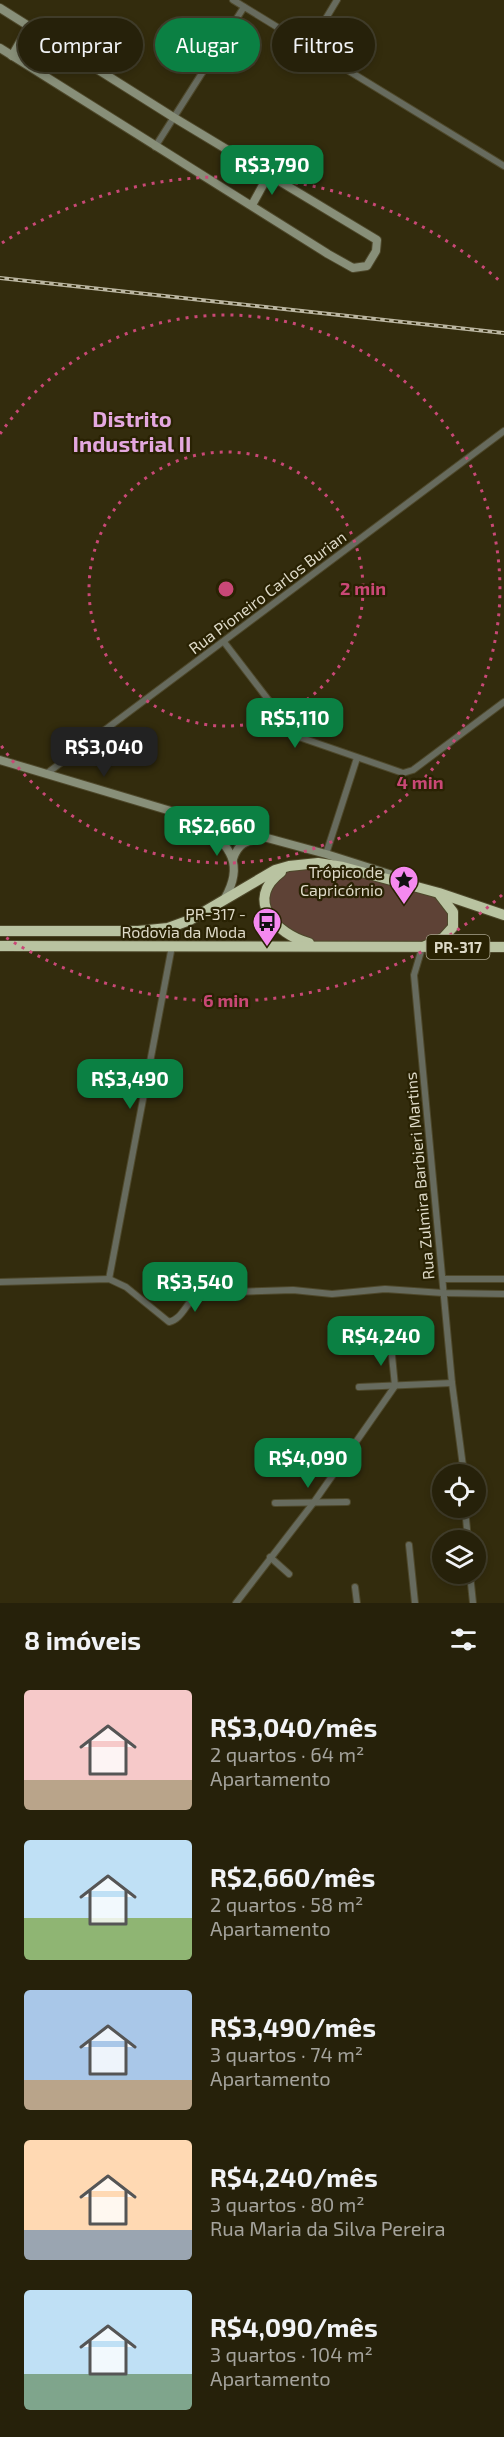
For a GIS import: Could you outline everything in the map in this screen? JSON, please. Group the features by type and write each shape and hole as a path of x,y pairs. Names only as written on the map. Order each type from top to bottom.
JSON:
{"highway":[{"name":"PR-317","path":"0,931 138,931 168,928 190,920 261,877 289,866 318,863 343,867 504,915"},
{"path":"289,866 275,877 265,891 264,900 267,910 275,924 292,937 320,946"},
{"path":"423,948 443,938 453,927 453,912 439,894"},
{"name":"PR-317","path":"0,946 504,947"}],"street":[{"path":"233,0 272,25"},
{"path":"326,18 337,0"},
{"path":"155,147 244,7"},
{"path":"0,9 18,20"},
{"path":"12,56 18,45"},
{"path":"0,48 155,147 353,268 367,266 376,251 377,240 102,72"},
{"path":"348,72 504,166"},
{"path":"252,205 269,174"},
{"name":"Rua Pioneiro Carlos Burian","path":"46,774 504,431"},
{"path":"224,642 296,736 406,773 504,702"},
{"path":"326,854 357,758"},
{"path":"0,760 201,820 326,854 398,876 439,894"},
{"path":"201,820 225,844 234,859"},
{"path":"225,898 234,877 234,859 241,844 248,840 267,838"},
{"path":"109,1279 172,945"},
{"name":"Rua Zulmira Barbieri Martins","path":"423,948 414,975 443,1293 463,1464"},
{"path":"0,1281 109,1279 126,1287 169,1322 177,1318 191,1299 203,1293 293,1290 332,1294 364,1289 385,1289 504,1294"},
{"path":"443,1279 504,1279"},
{"path":"236,1603 314,1502 395,1386 391,1346"},
{"path":"360,1388 452,1383"},
{"path":"275,1503 347,1502"},
{"path":"409,1545 415,1603"},
{"path":"270,1557 289,1574"},
{"path":"471,1584 473,1603"},
{"path":"355,1587 357,1603"}],"shaded area":[{"path":"318,863 439,893 453,920 433,942 320,946 275,924 265,891 289,866"}],"railway":[{"path":"0,278 504,333"}],"place":[{"name":"Trópico de Capricórnio","path":"404,906"},
{"name":"PR-317 - Rodovia da Moda","path":"267,948"}],"district":[{"name":"Distrito Industrial II","path":"132,431"}]}
